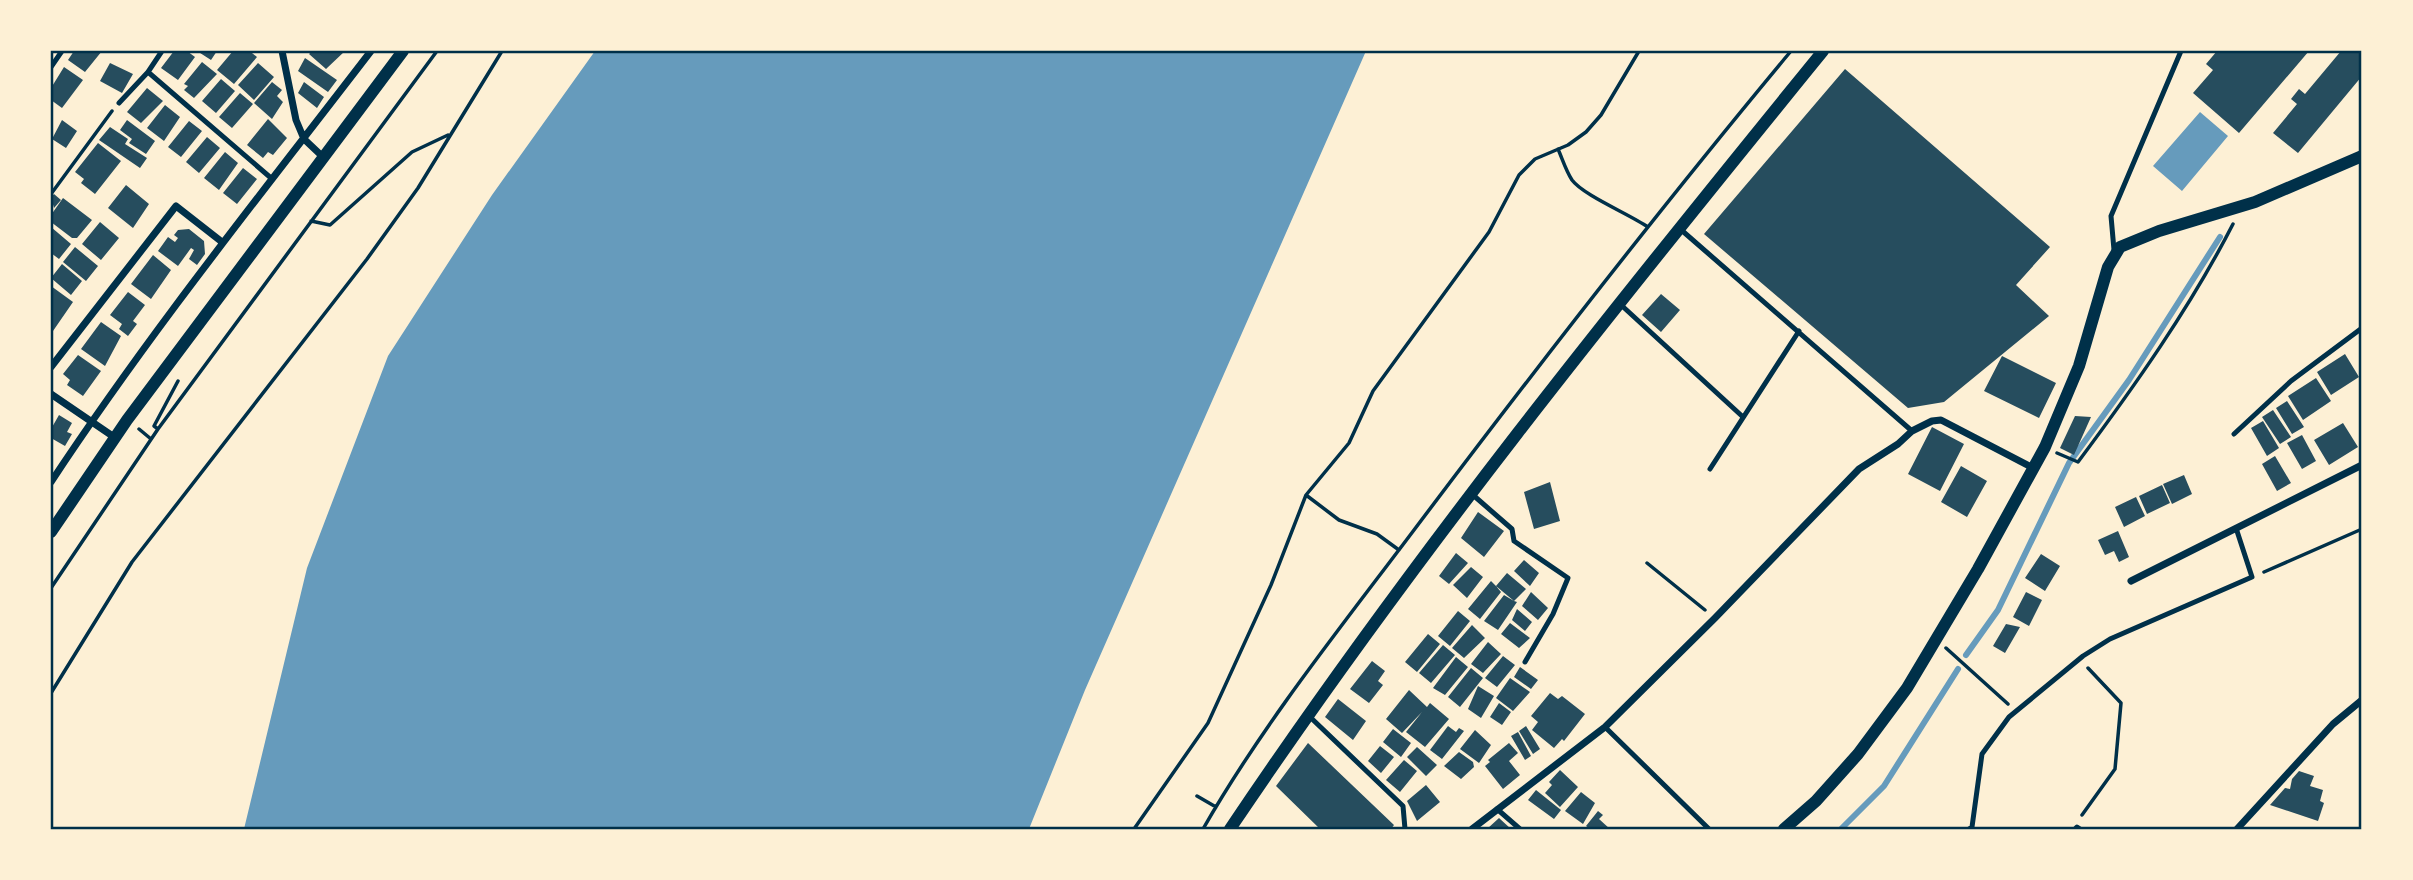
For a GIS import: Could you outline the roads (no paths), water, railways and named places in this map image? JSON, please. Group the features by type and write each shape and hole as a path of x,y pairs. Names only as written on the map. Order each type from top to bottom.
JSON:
{"street":[{"path":"282,51 296,120 304,139 323,157"},
{"path":"51,482 91,421 222,242 371,51"},
{"path":"51,532 114,438 403,51"},
{"path":"1230,829 1307,714 1471,493 1679,228 1823,51"},
{"path":"1784,829 1816,801 1858,754 1937,639 2045,447 2079,366 2108,267 2120,247 2136,239 2255,202 2360,161"},
{"path":"51,367 176,206 222,242"},
{"path":"51,394 114,438"},
{"path":"1472,829 1605,727 1716,618 1859,469 1898,444 1912,430 1931,421 1941,420 2033,468"},
{"path":"2131,581 2362,465"},
{"path":"2237,829 2333,724 2362,700"}],"lane":[{"path":"51,67 62,51"},
{"path":"119,103 148,72 162,51"},
{"path":"2115,253 2111,239 2111,216 2181,51"},
{"path":"148,72 271,178"},
{"path":"1679,228 1912,430"},
{"path":"1620,304 1743,417"},
{"path":"2234,433 2301,373 2362,328"},
{"path":"1710,469 1799,331"},
{"path":"1471,493 1512,529 1514,541 1568,578 1553,614 1525,662"},
{"path":"1969,829 1972,827 1982,754 2016,711 2080,659 2110,639 2252,577 2236,528"},
{"path":"1307,714 1403,806 1405,829"},
{"path":"1605,727 1709,829"},
{"path":"1497,809 1520,829"}],"water":[{"path":"595,51 1366,51 1085,690 1029,829 244,829 307,568 388,356 492,195"},
{"path":"2200,112 2228,136 2182,191 2153,166"}],"waterway":[{"path":"1966,655 1998,610 2069,463 2129,380 2220,237"},
{"path":"1841,829 1884,786 1958,669"}]}
